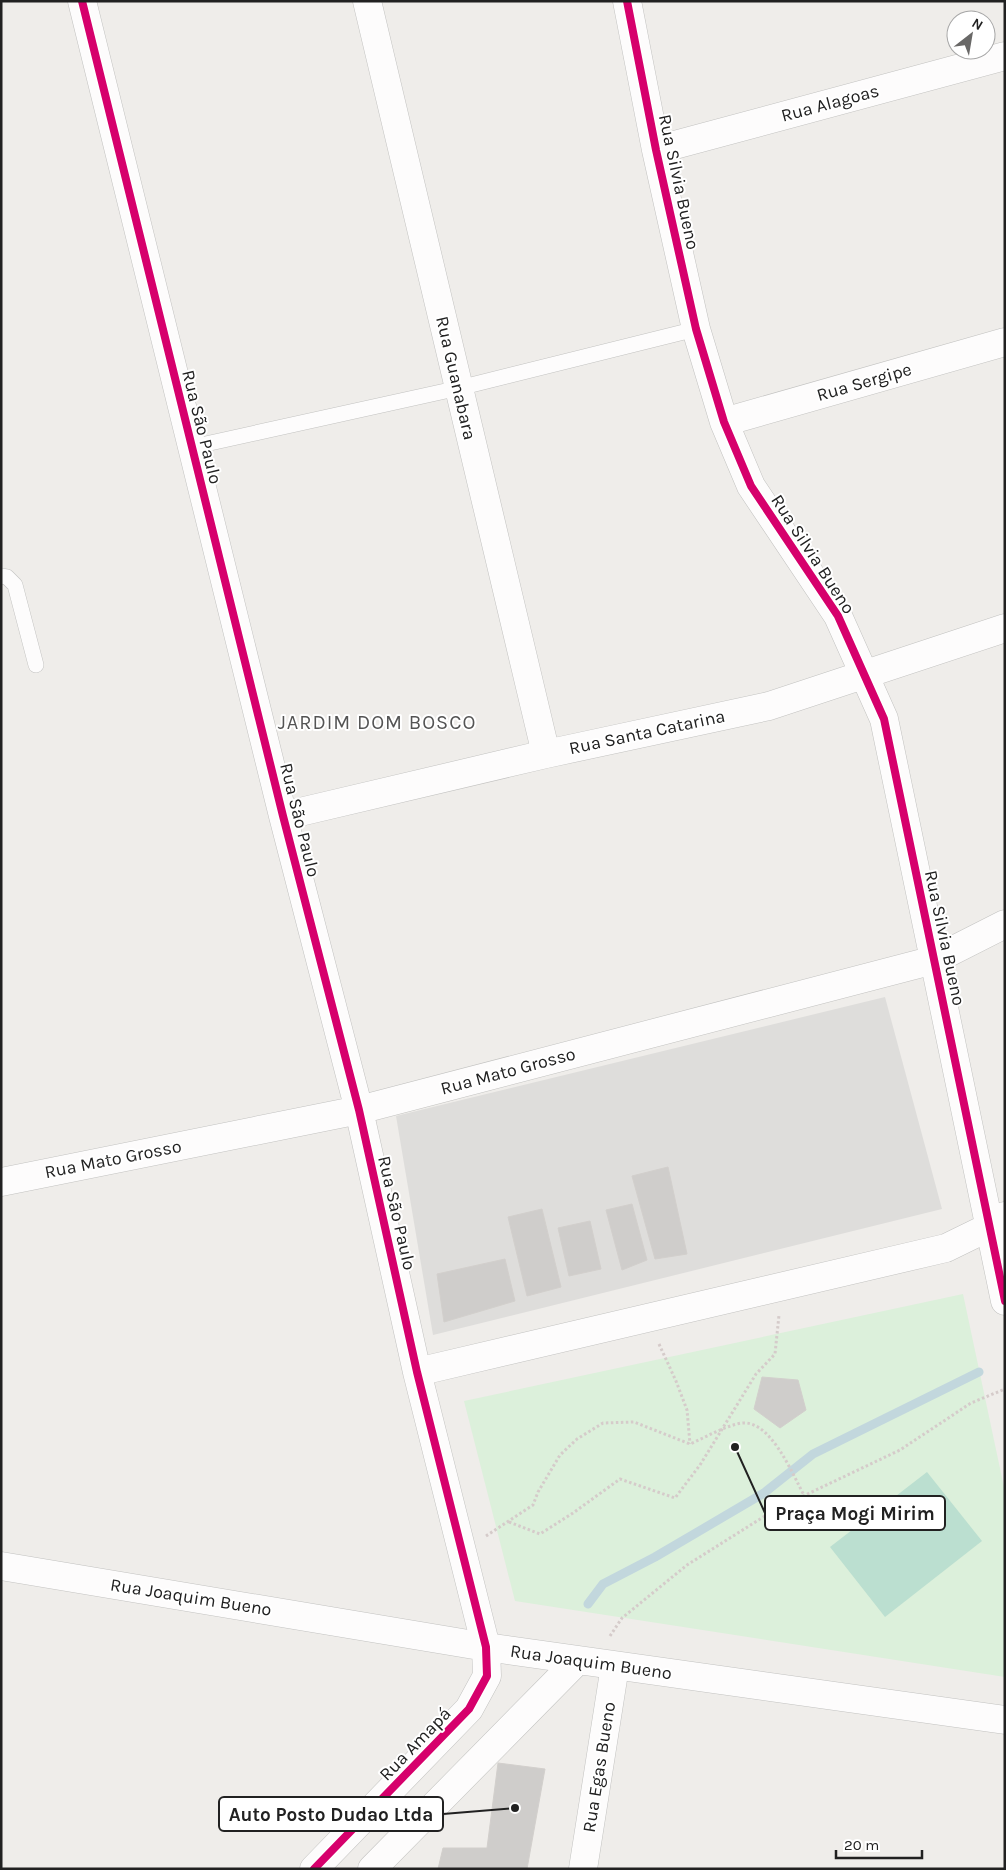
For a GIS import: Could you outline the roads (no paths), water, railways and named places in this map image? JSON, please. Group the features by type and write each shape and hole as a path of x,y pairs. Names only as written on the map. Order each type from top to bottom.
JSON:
{"street":[{"name":"Rua São Paulo","path":"82,1 283,816 359,1110 418,1372 486,1647"},
{"name":"Rua Guanabara","path":"367,1 546,754"},
{"name":"Rua Silvia Bueno","path":"627,1 656,150 696,330 724,422 751,486 838,616 884,719 934,960 997,1221 1005,1301"},
{"name":"Rua Alagoas","path":"656,150 1005,56"},
{"name":"Rua Sergipe","path":"724,422 1005,342"},
{"name":"Rua Santa Catarina","path":"283,816 546,754 768,706 1005,628"},
{"name":"Rua Mato Grosso","path":"1,1182 359,1110 934,960 1005,924"},
{"path":"418,1372 946,1248 997,1221"},
{"name":"Rua Joaquim Bueno","path":"1,1566 486,1647 1005,1720"},
{"name":"Rua Amapá","path":"314,1869 469,1709 487,1676 486,1647"},
{"path":"372,1869 595,1662"},
{"name":"Rua Egas Bueno","path":"583,1869 595,1662"}],"lane":[{"path":"192,447 459,388 696,330"},
{"path":"1,576 7,577 15,585 36,666"}],"waterway":[{"path":"588,1604 603,1584 655,1557 764,1493 813,1454 979,1372"}],"place":[{"name":"Praça Mogi Mirim","path":"735,1447"},
{"name":"Auto Posto Dudao Ltda","path":"515,1808"}],"district":[{"name":"JARDIM DOM BOSCO","path":"377,722"}]}
